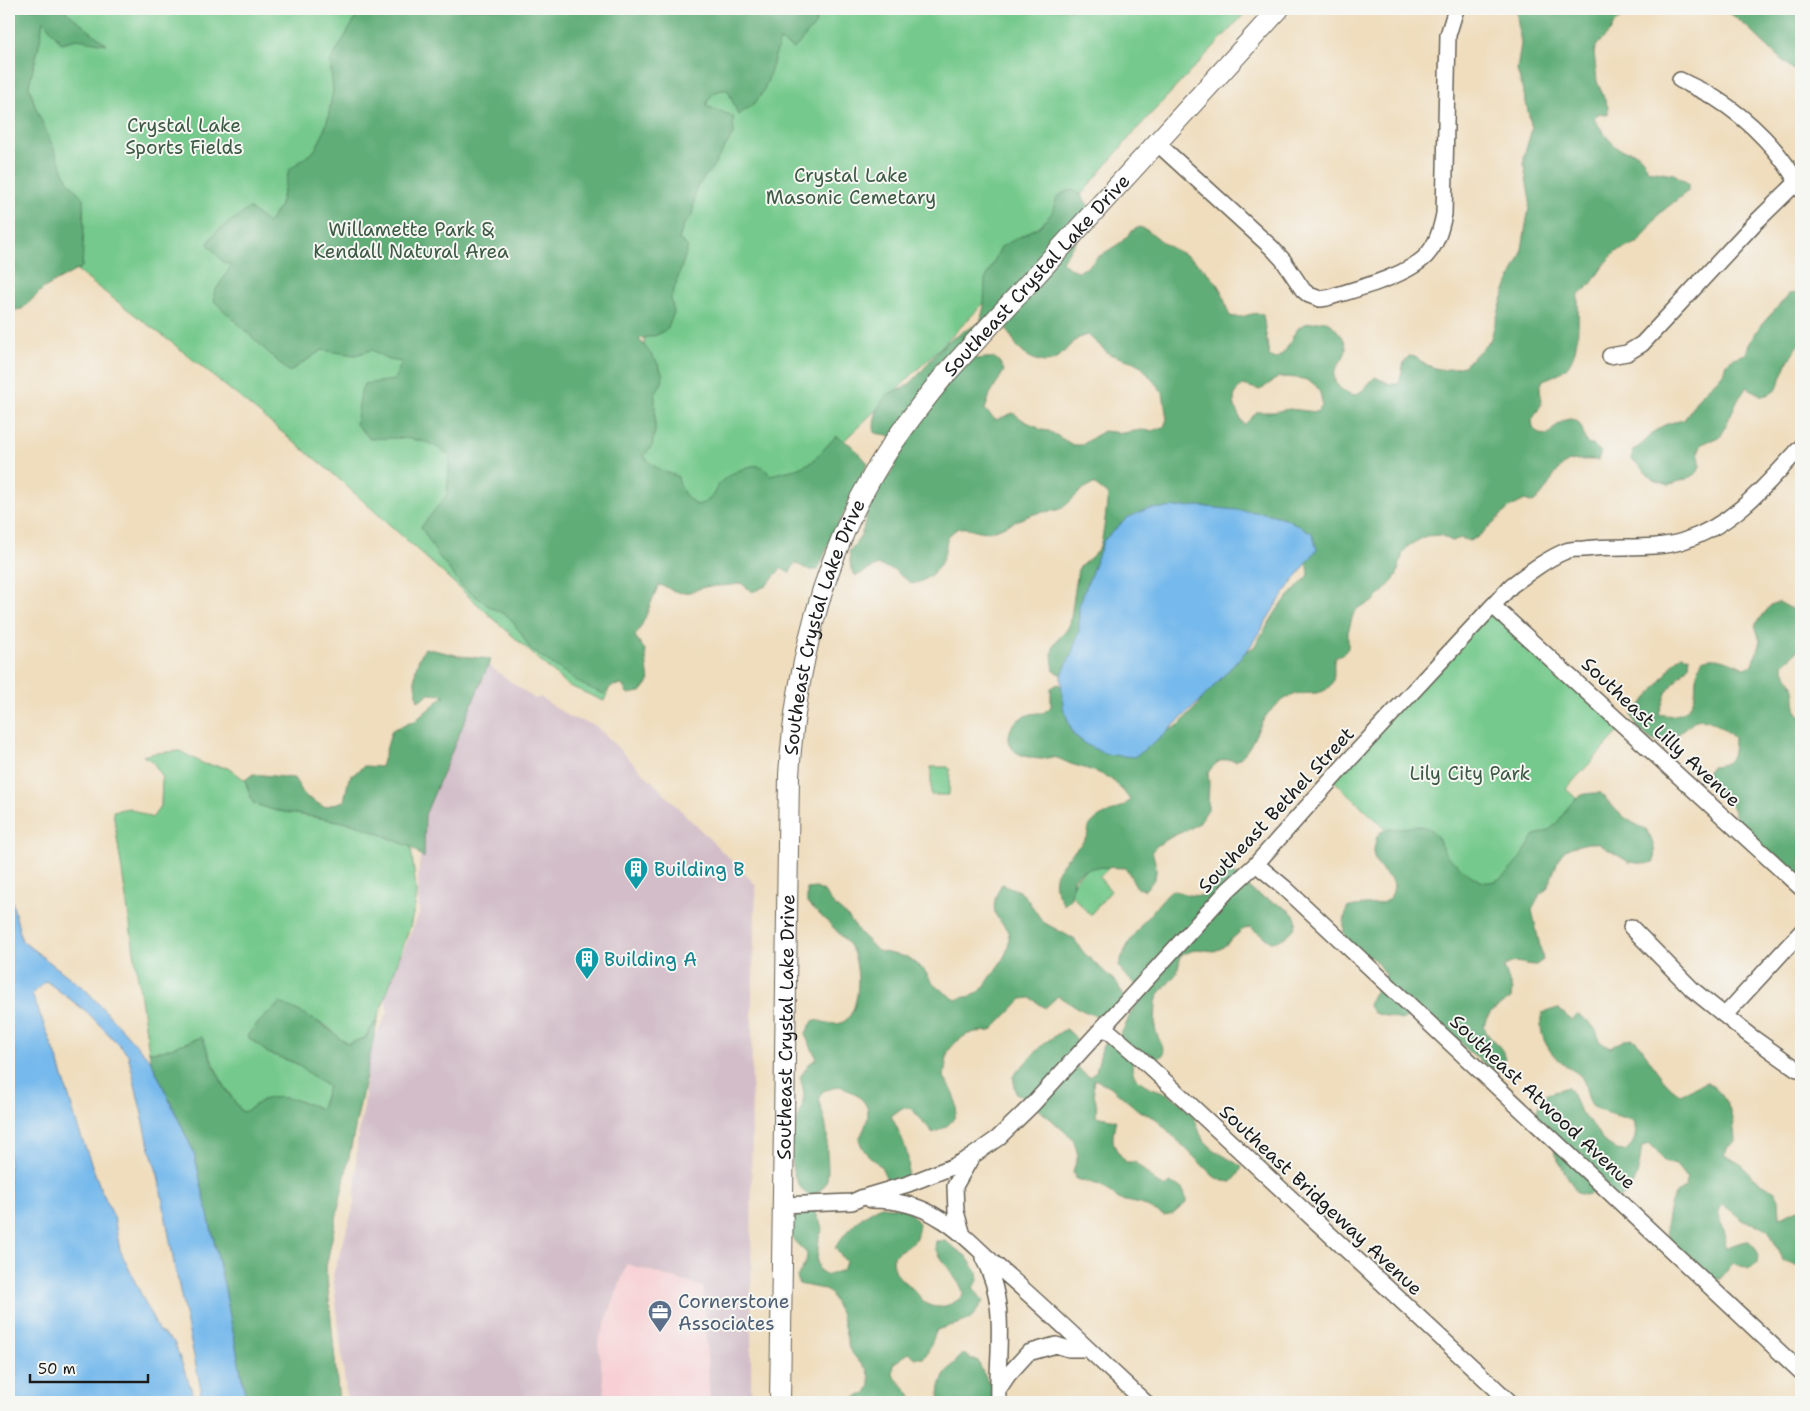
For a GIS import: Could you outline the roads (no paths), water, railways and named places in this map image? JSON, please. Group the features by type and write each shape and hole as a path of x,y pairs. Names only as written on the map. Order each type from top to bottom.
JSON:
{"street":[{"name":"Southeast Crystal Lake Drive","path":"780,1402 791,740 798,687 811,627 829,572 872,477 904,425 943,377 1279,9"},
{"path":"1157,143 1272,248 1283,260 1303,290 1309,295 1320,299 1327,298 1394,276 1412,268 1432,248 1441,230 1444,214 1448,35 1456,9"},
{"path":"1610,356 1626,352 1642,344 1753,225 1799,186 1782,158 1756,130 1713,97 1680,80"},
{"name":"Southeast Bethel Street","path":"782,1205 852,1202 908,1184 952,1167 972,1157 998,1138 1033,1104 1228,890 1256,864 1350,759 1511,586 1533,570 1566,551 1598,547 1665,546 1699,536 1720,525 1753,500 1801,447"},
{"name":"Southeast Lilly Avenue","path":"1493,606 1801,888"},
{"name":"Southeast Atwood Avenue","path":"1256,864 1285,888 1801,1372"},
{"path":"1631,927 1693,990 1749,1035 1797,1069"},
{"path":"1724,1015 1801,932"},
{"name":"Southeast Bridgeway Avenue","path":"1104,1027 1510,1402"},
{"path":"972,1157 955,1186 956,1212 962,1233 981,1254 997,1293 1000,1319 998,1397"},
{"path":"852,1202 882,1200 906,1204 938,1217 962,1233 1145,1402"},
{"path":"998,1397 1008,1375 1028,1353 1056,1345 1088,1349"}],"water":[{"path":"1199,506 1265,513 1285,518 1312,533 1317,549 1276,605 1250,647 1199,702 1160,738 1134,757 1105,754 1087,745 1073,734 1063,707 1061,677 1079,631 1079,606 1104,540 1127,518 1147,509"},
{"path":"9,889 22,941 86,990 151,1061 194,1153 224,1285 245,1394 250,1402 199,1402 201,1389 174,1263 158,1175 150,1149 128,1054 87,1012 46,981 32,994 59,1063 78,1128 100,1187 114,1217 120,1250 158,1330 174,1342 196,1402 9,1402"}],"place":[{"name":"Building B","path":"636,890"},
{"name":"Building A","path":"587,980"},
{"name":"Cornerstone Associates","path":"660,1333"}],"park label":[{"name":"Crystal Lake Sports Fields","path":"184,136"},
{"name":"Crystal Lake Masonic Cemetary","path":"851,186"},
{"name":"Willamette Park & Kendall Natural Area","path":"411,240"},
{"name":"Lily City Park","path":"1470,773"}]}
